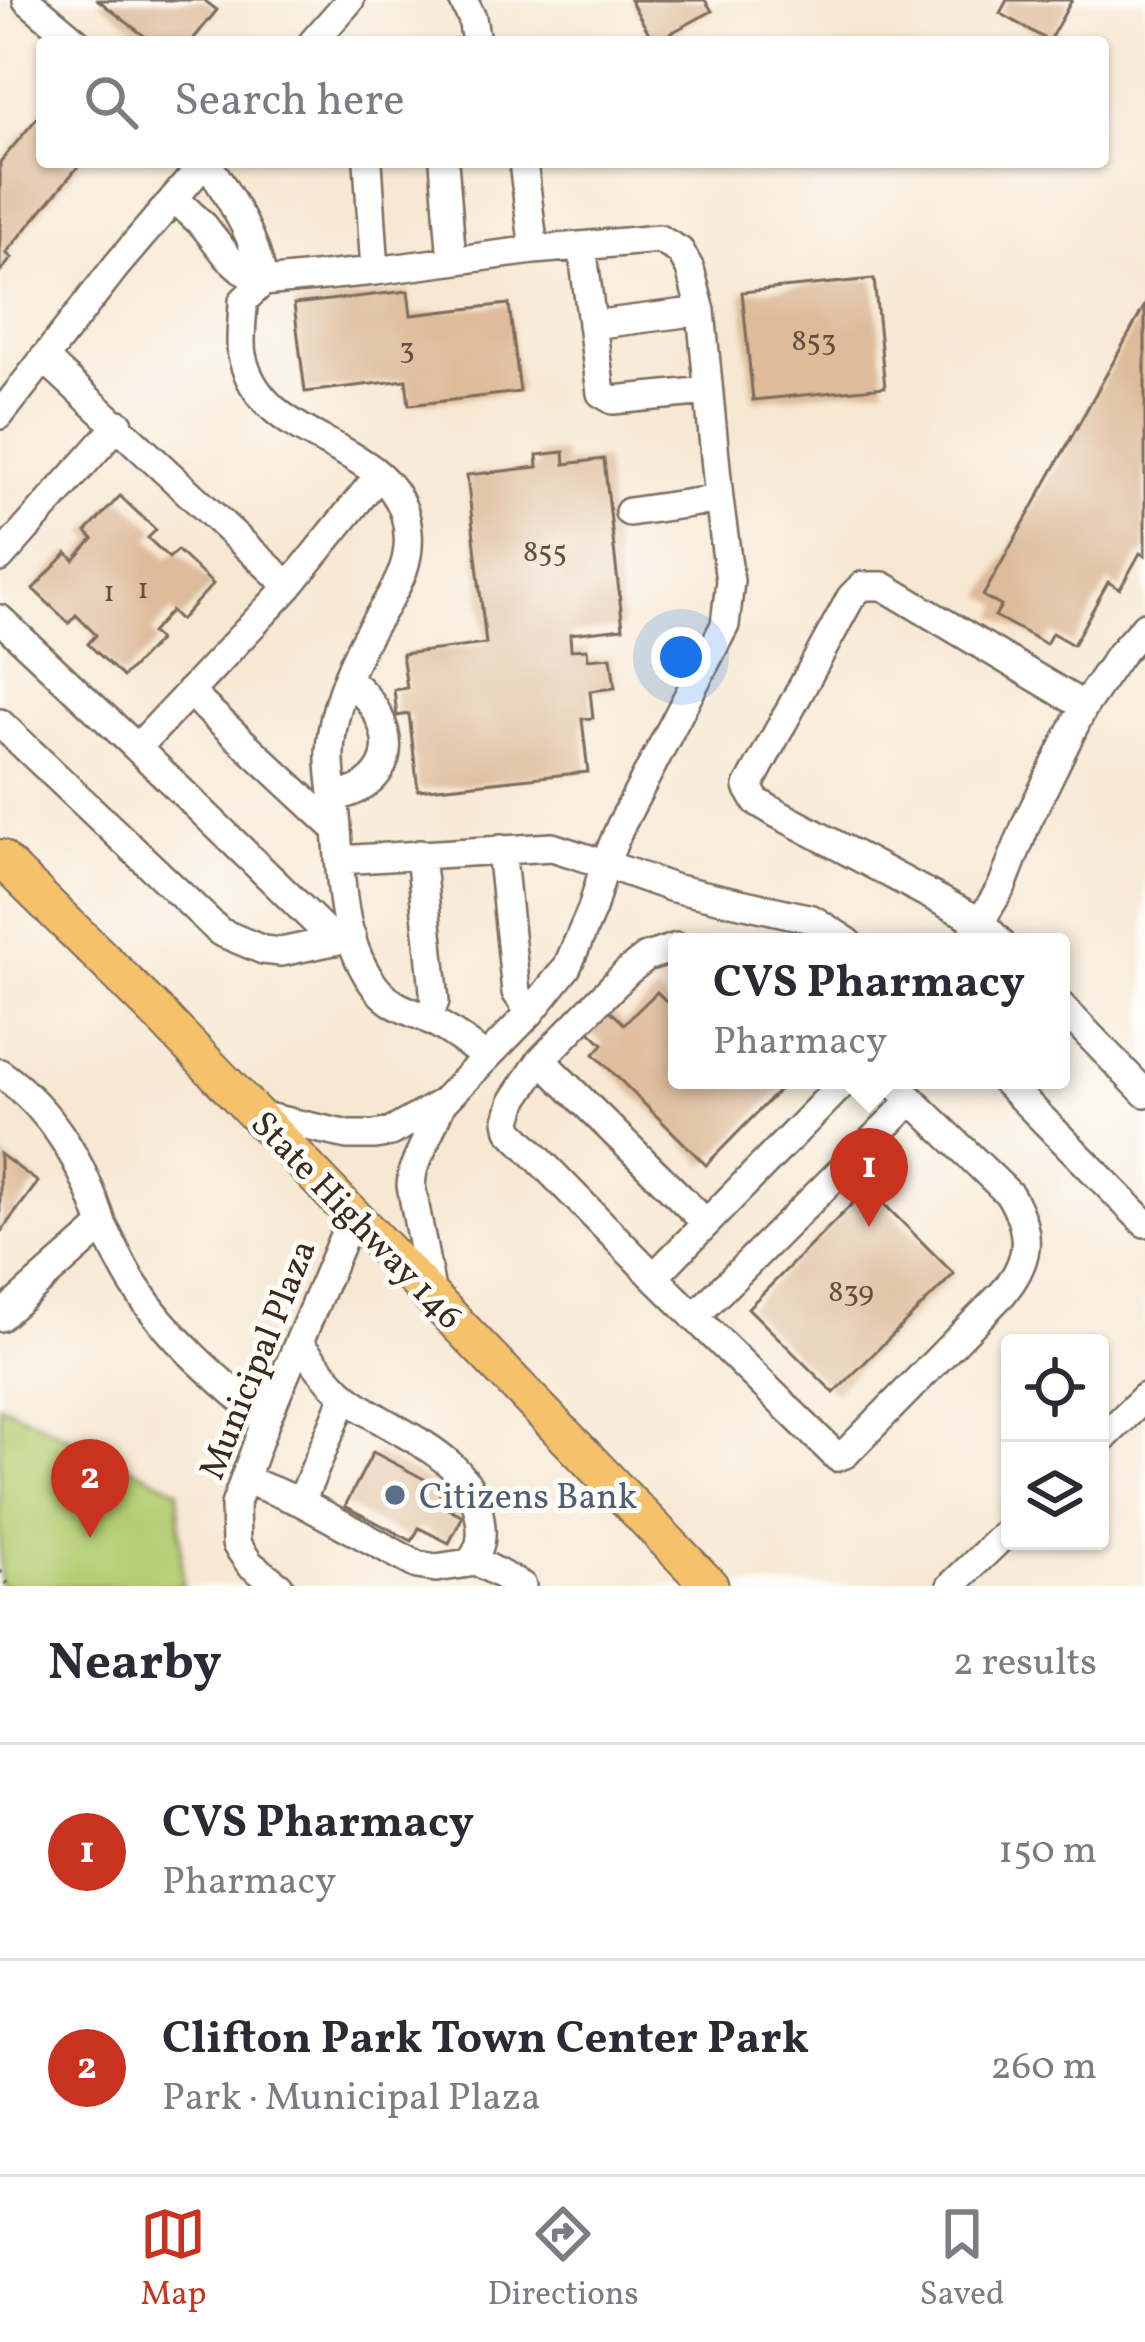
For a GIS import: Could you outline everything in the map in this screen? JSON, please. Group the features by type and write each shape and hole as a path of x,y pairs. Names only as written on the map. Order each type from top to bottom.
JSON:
{"main road":[{"name":"State Highway 146","path":"0,858 257,1115 710,1586"}],"street":[{"path":"27,0 69,36"},
{"path":"318,36 350,0"},
{"path":"463,0 475,36"},
{"path":"0,415 117,265 201,168"},
{"path":"210,168 247,227 263,282"},
{"path":"368,168 375,271"},
{"path":"444,168 452,261"},
{"path":"525,168 534,250"},
{"path":"174,198 228,257 263,282 659,239 680,251 691,269 701,311 730,581 725,625 620,827 567,967 530,1013 442,1103 391,1132 349,1135 257,1115"},
{"path":"582,246 601,393 613,400 708,391"},
{"path":"263,282 243,301 242,354 255,389 278,416 379,475 404,515 408,546 406,568 340,696 330,752 346,916 344,939"},
{"path":"592,325 701,311"},
{"path":"44,358 289,586"},
{"path":"0,558 119,424"},
{"path":"137,748 289,586 379,475"},
{"path":"629,512 719,499"},
{"path":"980,933 756,801 748,787 754,772 851,597 862,586 883,586 1084,706"},
{"path":"0,619 344,939 394,1006 454,1033 484,1057"},
{"path":"984,933 1027,822 1084,706 1145,626"},
{"path":"334,798 362,787 378,772 388,750 386,730 375,708 347,680"},
{"path":"189,692 337,830"},
{"path":"0,723 220,932 262,950 281,952 344,939"},
{"path":"339,860 552,847 673,888 812,919 834,933"},
{"path":"501,849 516,992 530,1013"},
{"path":"420,854 435,1001 428,1019"},
{"path":"668,950 646,956 627,972 541,1060 514,1100 510,1130 653,1276 694,1317 830,1451 845,1454 1003,1293 1024,1258 1026,1238 1022,1215 1010,1195 901,1090 694,1317"},
{"path":"1070,1015 1145,1093"},
{"path":"541,1060 706,1223"},
{"path":"0,1073 43,1110 66,1138 132,1283 164,1327 266,1420"},
{"path":"653,1276 837,1089"},
{"path":"1013,1089 1145,1223"},
{"path":"432,1295 411,1185 413,1169 442,1103"},
{"name":"Municipal Plaza","path":"279,1586 250,1564 236,1544 235,1504 353,1214"},
{"path":"0,1317 103,1226"},
{"path":"244,1479 301,1502 417,1565 436,1568 470,1563 481,1546 473,1492 454,1467 345,1396 300,1345"},
{"path":"301,1502 345,1396"},
{"path":"1109,1432 1145,1397"},
{"path":"951,1586 1001,1537"},
{"path":"474,1560 522,1586"}],"path":[{"path":"0,1570 9,1586"}],"green space":[{"path":"0,1404 178,1490 183,1586 0,1586"}],"building":[{"path":"98,0 204,0 217,10 196,36 144,36"},
{"path":"630,0 705,0 712,11 665,36 651,36"},
{"path":"1007,0 1072,0 1052,36 1040,36 1000,13"},
{"path":"36,119 36,168 77,168 6,253 12,258 0,272 0,162"},
{"path":"874,279 885,387 753,400 742,292"},
{"path":"408,291 411,315 509,304 520,392 409,405 406,380 305,392 294,304"},
{"path":"1145,305 1145,556 1140,553 1120,589 1108,582 1073,645 1052,633 1046,644 995,616 1001,606 983,596"},
{"path":"564,452 565,464 604,459 623,628 570,634 571,650 587,649 588,659 611,657 615,688 590,691 593,718 582,719 588,772 418,790 409,714 397,716 394,690 407,688 402,654 486,644 467,475 538,467 537,455"},
{"path":"120,496 156,530 148,538 169,558 177,550 213,584 180,620 171,611 151,633 159,640 123,677 88,644 96,635 76,615 69,623 33,589 67,553 74,560 93,539 86,532"},
{"path":"657,992 668,1003 668,1089 780,1089 706,1165 594,1054 603,1044 579,1020 599,1000 624,1024"},
{"path":"0,1154 38,1182 0,1233"},
{"path":"868,1188 954,1274 834,1393 748,1308"},
{"name":"Citizens Bank","path":"373,1452 443,1489 436,1502 463,1516 449,1543 419,1528 412,1541 345,1506"}],"place":[{"name":"CVS Pharmacy","path":"869,1227"},
{"name":"Citizens Bank","path":"395,1495"},
{"name":"Clifton Park Town Center Park","path":"90,1538"}]}
